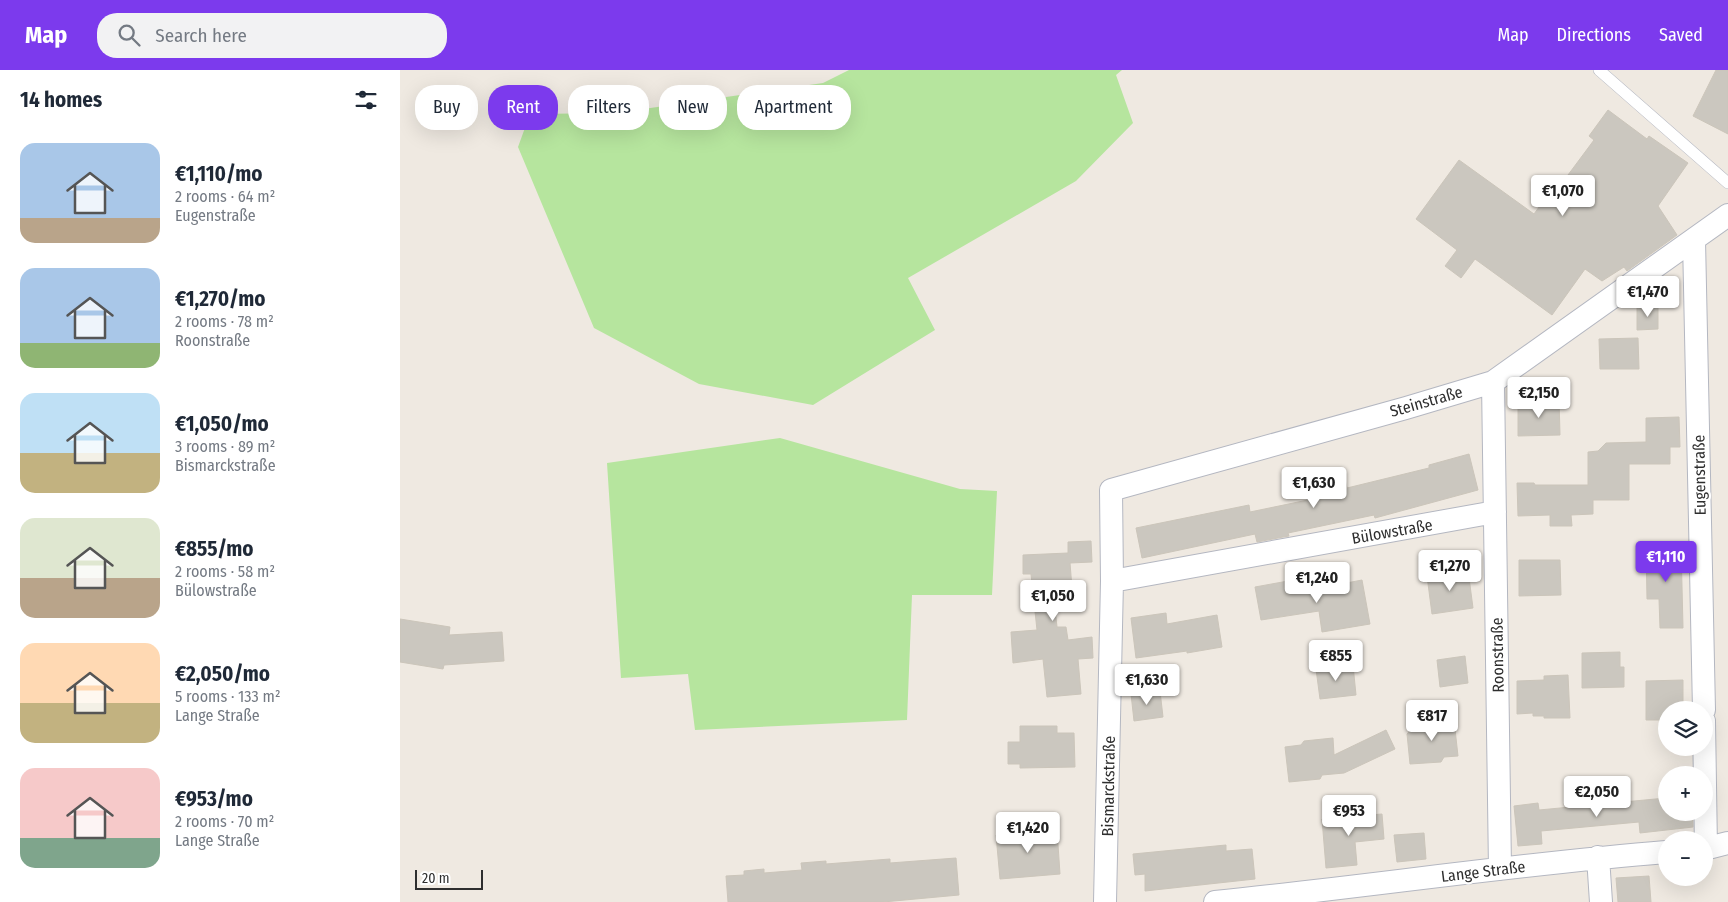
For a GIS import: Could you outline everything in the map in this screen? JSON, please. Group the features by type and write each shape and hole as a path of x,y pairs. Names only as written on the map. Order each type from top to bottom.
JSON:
{"street":[{"name":"Steinstraße","path":"1111,490 1406,408 1492,382 1728,215"},
{"name":"Eugenstraße","path":"1694,240 1704,701"},
{"name":"Roonstraße","path":"1492,382 1500,869"},
{"name":"Bismarckstraße","path":"1105,902 1112,581 1111,490"},
{"name":"Bülowstraße","path":"1112,581 1494,512"},
{"path":"1704,756 1705,831"},
{"path":"1713,847 1728,843"},
{"name":"Lange Straße","path":"1215,902 1300,898 1500,869 1598,857 1658,853"},
{"path":"1598,857 1602,902"}],"lane":[{"path":"1599,70 1728,183"}],"green space":[{"path":"849,70 1122,70 1116,75 1133,123 1076,181 908,278 935,330 813,405 699,384 594,328 518,147 524,130 558,130 558,114 568,114 568,130 649,130 649,108 659,107 659,130 727,130 727,97 737,95 737,130 851,130 851,85 809,85 823,83"},
{"path":"780,438 960,489 997,491 992,595 912,595 907,720 695,730 688,674 621,678 607,463"}],"building":[{"path":"1716,70 1728,70 1728,134 1693,116"},
{"path":"1608,110 1647,139 1649,136 1688,163 1658,206 1677,235 1627,271 1624,267 1602,281 1585,269 1552,315 1475,259 1461,278 1445,266 1457,250 1416,219 1459,160 1534,214 1561,177 1565,179 1594,140 1589,136"},
{"path":"1658,307 1658,329 1637,330 1637,308"},
{"path":"1638,338 1639,369 1600,369 1599,339"},
{"path":"1542,399 1559,399 1560,435 1518,436 1518,404 1542,404"},
{"path":"1679,417 1680,447 1670,447 1670,464 1629,464 1629,500 1593,500 1593,514 1571,515 1572,526 1550,526 1550,515 1518,516 1517,483 1588,485 1588,452 1598,451 1606,443 1646,442 1646,418"},
{"path":"1469,454 1478,490 1375,518 1374,515 1288,533 1289,536 1257,542 1255,534 1142,558 1136,528 1249,505 1250,512 1308,500 1305,487 1345,479 1347,488 1429,468 1429,465"},
{"path":"1091,541 1092,562 1070,563 1072,588 1053,589 1057,627 1066,627 1068,640 1092,637 1093,658 1078,659 1081,694 1047,697 1043,659 1013,663 1011,632 1037,630 1031,574 1023,574 1023,555 1068,553 1068,542"},
{"path":"1681,545 1683,628 1660,628 1659,599 1647,599 1646,546"},
{"path":"1519,560 1560,560 1561,595 1519,596"},
{"path":"1468,570 1473,608 1432,614 1427,576"},
{"path":"1362,580 1370,624 1322,632 1319,611 1261,620 1255,587 1288,581 1290,594"},
{"path":"1166,613 1167,624 1217,615 1222,647 1187,653 1187,651 1136,658 1131,618"},
{"path":"400,619 450,627 449,635 502,632 504,661 444,665 443,669 400,662"},
{"path":"1620,652 1620,667 1624,667 1624,687 1582,688 1582,653"},
{"path":"1465,656 1468,683 1440,687 1437,660"},
{"path":"1353,665 1356,695 1320,699 1316,669"},
{"path":"1568,675 1570,718 1544,718 1544,716 1533,716 1533,713 1517,714 1517,681 1544,680 1544,676"},
{"path":"1683,680 1683,701 1658,701 1658,720 1646,720 1646,681"},
{"path":"1160,691 1163,717 1134,721 1131,694"},
{"path":"1454,720 1458,756 1444,757 1441,762 1410,764 1407,734 1416,724"},
{"path":"1020,726 1057,726 1057,733 1074,733 1075,767 1020,768 1020,764 1008,764 1008,742 1020,742"},
{"path":"1386,730 1395,749 1344,773 1322,775 1320,779 1289,782 1285,747 1301,745 1304,741 1333,738 1334,755"},
{"path":"1658,799 1658,821 1693,821 1693,827 1640,833 1639,822 1541,831 1542,844 1518,846 1514,806 1538,803 1539,810"},
{"path":"1382,814 1384,839 1355,842 1357,865 1326,868 1322,819"},
{"path":"1057,830 1060,874 1000,879 996,835"},
{"path":"1424,833 1426,859 1397,862 1394,835"},
{"path":"1226,845 1226,851 1252,849 1255,879 1145,891 1145,874 1135,875 1133,854"},
{"path":"956,858 959,895 883,902 728,902 726,876 744,875 744,871 764,869 764,873 802,870 801,863 826,861 826,864 890,859 890,863"},
{"path":"1649,876 1651,902 1618,902 1616,878"}]}
